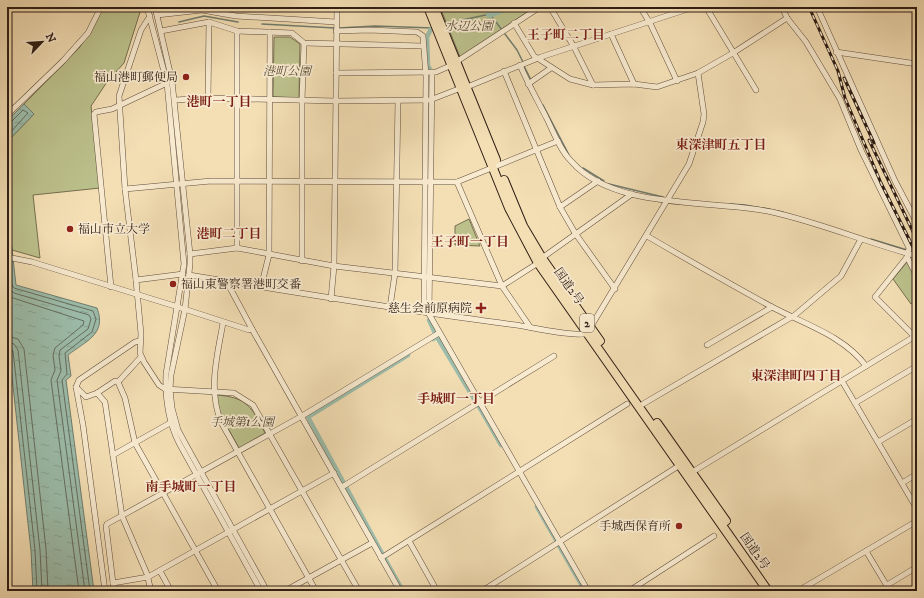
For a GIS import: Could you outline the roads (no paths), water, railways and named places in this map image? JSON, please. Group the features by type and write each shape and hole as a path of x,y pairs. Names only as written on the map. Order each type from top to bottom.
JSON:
{"highway":[{"name":"国道2号","path":"428,7 442,33 464,87 496,166 517,226 680,465 689,474 775,591"},
{"name":"国道2号","path":"434,7 435,18"},
{"name":"国道2号","path":"589,331 643,404 768,591"}],"street":[{"path":"7,115 63,61 88,33 101,7"},
{"path":"148,7 167,83 190,254 178,307 166,374 170,423 179,443 199,473"},
{"path":"155,7 175,100 186,274 184,309 168,389 178,430 261,591"},
{"path":"331,299 334,266 336,180 337,7"},
{"path":"336,73 436,72 454,64 540,7"},
{"path":"550,7 574,47 593,85"},
{"path":"640,7 650,23 677,81"},
{"path":"175,100 208,98 302,101 428,100 537,58 650,23 694,7"},
{"path":"706,7 756,90"},
{"path":"689,474 916,337 875,296 908,255 909,248 861,150 840,99 809,47 787,18 782,7"},
{"path":"817,7 836,52 917,223"},
{"path":"157,15 202,10 236,16 336,22"},
{"path":"150,16 141,30 119,96 125,189 136,280 142,357 160,385 168,389 213,390 234,393 250,401 358,591"},
{"path":"514,23 537,58 570,79 593,85 634,84 657,87 698,73 733,53 787,18"},
{"path":"161,31 209,22 237,31 292,33 304,43 423,46"},
{"path":"208,98 209,22"},
{"path":"336,30 418,32 423,36 423,46 429,72 426,277 427,313 520,471 588,591"},
{"path":"237,31 237,248"},
{"path":"261,287 269,255 268,180 270,32"},
{"path":"611,34 634,84"},
{"path":"302,261 302,101 304,43"},
{"path":"836,52 917,64"},
{"path":"520,65 528,84 558,141 570,160 598,181 609,187 632,194 668,200 738,206 773,212 908,255 917,256"},
{"path":"528,84 551,68"},
{"path":"504,71 560,208 575,233 615,289"},
{"path":"136,280 186,274 331,299 530,327 578,336 589,331 689,164 703,122 704,114 698,73"},
{"path":"110,287 94,114 96,112 112,109 167,83"},
{"path":"390,307 395,273 398,101"},
{"path":"125,189 211,180 457,182 558,141"},
{"path":"560,208 598,181"},
{"path":"457,182 502,286 530,327"},
{"path":"190,254 237,248 334,266 502,286 632,194"},
{"path":"647,236 772,307 841,342 856,353 866,366"},
{"path":"643,404 793,317 840,276 861,239"},
{"path":"908,255 917,276"},
{"path":"7,257 16,258 178,307 223,323 249,330 252,329"},
{"path":"230,281 230,288 252,329 400,591"},
{"path":"707,345 772,307"},
{"path":"223,323 213,390 216,411 316,591"},
{"path":"114,591 106,526 237,451 302,416 439,332"},
{"path":"105,591 83,425 76,387 79,380 134,342 140,341"},
{"path":"342,487 554,356"},
{"path":"76,387 86,397 97,394 115,381 118,382 142,357"},
{"path":"855,403 917,366"},
{"path":"842,381 917,509"},
{"path":"118,382 125,398 135,443 218,591"},
{"path":"97,394 105,402 122,516 148,577 151,591"},
{"path":"381,558 627,404"},
{"path":"878,442 917,419"},
{"path":"113,455 170,423"},
{"path":"482,591 680,465"},
{"path":"113,583 148,577 271,510 334,473"},
{"path":"902,483 917,474"},
{"path":"798,591 917,521"},
{"path":"231,532 268,591"},
{"path":"629,591 714,536"},
{"path":"409,541 437,591"},
{"path":"285,591 372,543"},
{"path":"866,551 890,591"},
{"path":"887,585 917,567"},
{"path":"160,571 171,591"}],"water":[{"path":"24,104 34,114 7,142 7,121"},
{"path":"7,205 16,285 97,308 99,324 97,331 88,341 68,355 71,376 66,380 94,591 33,591 31,551 7,331"}],"waterway":[{"path":"490,14 506,7"},
{"path":"444,24 490,14 517,50 523,62"},
{"path":"179,22 204,16 238,22"},
{"path":"262,24 335,28"},
{"path":"339,28 375,26 433,28"},
{"path":"428,88 430,69 428,66 427,37 431,29"},
{"path":"524,66 531,80"},
{"path":"543,105 569,155"},
{"path":"583,168 604,181"},
{"path":"609,184 663,197"},
{"path":"729,204 745,205 783,212"},
{"path":"871,239 907,250"},
{"path":"429,320 434,331"},
{"path":"433,339 437,337 476,402"},
{"path":"383,555 308,417 408,355"},
{"path":"478,405 501,445"},
{"path":"537,507 556,540"},
{"path":"558,544 585,591"},
{"path":"385,559 403,591"}],"railway":[{"path":"809,7 838,71 845,98 881,183 917,255"},
{"path":"844,78 874,143"},
{"path":"869,140 917,240"}],"place":[{"name":"福山港町郵便局","path":"186,77"},
{"name":"福山市立大学","path":"70,229"},
{"name":"福山東警察署港町交番","path":"173,284"},
{"name":"慈生会前原病院","path":"481,308"},
{"name":"手城西保育所","path":"679,526"}],"district":[{"name":"王子町二丁目","path":"566,34"},
{"name":"港町一丁目","path":"219,101"},
{"name":"東深津町五丁目","path":"721,144"},
{"name":"港町二丁目","path":"229,233"},
{"name":"王子町一丁目","path":"470,241"},
{"name":"東深津町四丁目","path":"796,375"},
{"name":"手城町一丁目","path":"456,398"},
{"name":"南手城町一丁目","path":"191,486"}],"park label":[{"name":"水辺公園","path":"469,26"},
{"name":"港町公園","path":"287,71"},
{"name":"手城第1公園","path":"242,422"}]}
